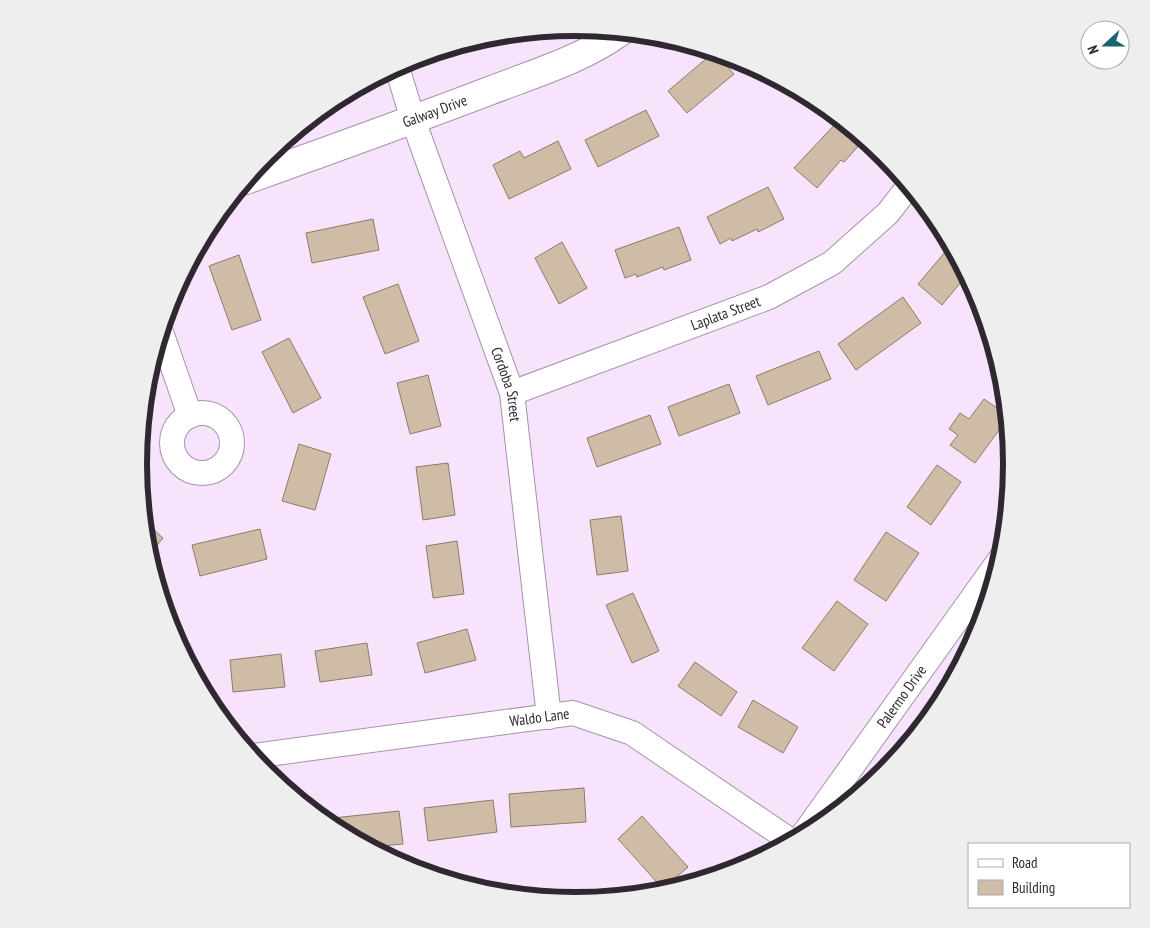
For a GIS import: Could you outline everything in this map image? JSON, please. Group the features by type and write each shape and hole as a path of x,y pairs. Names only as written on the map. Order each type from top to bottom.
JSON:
{"street":[{"name":"Galway Drive","path":"260,175 413,120 552,67 611,38"},
{"name":"Cordoba Street","path":"399,74 413,120 512,393 550,717"},
{"name":"Laplata Street","path":"512,393 769,297 832,262 888,213 905,192"},
{"path":"165,343 190,416"},
{"name":"Palermo Drive","path":"814,819 988,575"},
{"name":"Waldo Lane","path":"262,755 573,713 632,733 784,837"}],"building":[{"path":"707,58 725,64 734,74 687,113 668,91"},
{"path":"646,110 659,136 598,167 585,140"},
{"path":"835,125 860,145 844,162 841,160 817,188 794,168"},
{"path":"558,141 571,169 509,199 493,165 520,151 524,158"},
{"path":"768,187 784,219 758,232 757,229 732,241 731,238 720,244 707,217"},
{"path":"373,219 379,250 312,263 306,233"},
{"path":"679,227 691,260 664,270 663,267 637,277 636,274 625,278 615,250"},
{"path":"562,242 587,288 559,304 535,258"},
{"path":"946,251 962,281 942,305 918,284"},
{"path":"239,255 261,320 232,330 209,266"},
{"path":"398,284 419,341 385,354 363,297"},
{"path":"903,297 921,323 856,370 838,344"},
{"path":"289,338 321,398 293,413 262,352"},
{"path":"819,351 831,379 768,405 756,376"},
{"path":"428,375 441,426 410,434 397,383"},
{"path":"729,384 740,413 679,436 668,407"},
{"path":"984,399 999,410 1001,427 975,463 950,445 958,435 949,429 960,413 969,419"},
{"path":"650,415 661,444 597,467 587,438"},
{"path":"299,444 331,454 315,510 282,501"},
{"path":"448,463 455,515 423,520 416,467"},
{"path":"937,465 961,482 931,525 907,507"},
{"path":"621,516 628,571 597,575 590,520"},
{"path":"152,528 163,538 155,548"},
{"path":"260,529 267,559 200,576 192,545"},
{"path":"886,532 919,553 886,601 854,580"},
{"path":"457,541 464,594 433,598 426,546"},
{"path":"633,593 659,651 632,663 606,605"},
{"path":"837,601 868,624 834,671 802,648"},
{"path":"467,629 476,660 425,673 417,643"},
{"path":"367,643 372,675 320,682 315,651"},
{"path":"281,654 285,687 233,692 230,660"},
{"path":"695,662 737,692 721,716 678,686"},
{"path":"753,700 798,727 783,753 738,727"},
{"path":"584,788 586,822 511,827 509,794"},
{"path":"493,800 497,832 428,841 424,808"},
{"path":"399,811 403,844 382,846 334,818"},
{"path":"642,816 688,867 673,880 658,884 618,839"}]}
